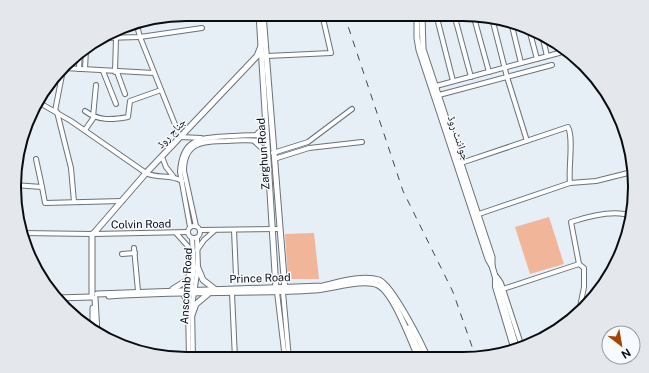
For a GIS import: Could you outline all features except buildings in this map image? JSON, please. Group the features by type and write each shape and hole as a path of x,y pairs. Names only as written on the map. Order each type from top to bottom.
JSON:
{"main road":[{"name":"Zarghun Road","path":"259,21 266,125 272,156 279,229 280,290"},
{"name":"Zarghun Road","path":"264,21 272,156 273,230 280,290"},
{"name":"جوائنٹ روڈ","path":"418,21 417,38 419,50 492,257 492,266 515,343"},
{"name":"جوائنٹ روڈ","path":"422,21 422,42 476,215"},
{"name":"جناح روڈ","path":"93,234 146,173 257,56 261,45"},
{"path":"93,234 93,323"},
{"path":"168,291 182,284 196,268 203,280 216,290"},
{"name":"Prince Road","path":"94,296 138,291 193,292 209,294 232,293 323,286 353,280 378,280 388,287 403,316"},
{"name":"Prince Road","path":"63,298 184,294 216,290 280,290"},
{"path":"184,294 188,306"},
{"path":"192,315 196,304 209,294"},
{"path":"94,296 96,325"},
{"path":"403,316 420,352"},
{"path":"403,316 416,352"},
{"path":"403,316 414,329 425,352"}],"street":[{"path":"267,56 331,53 324,21"},
{"path":"438,21 453,82"},
{"path":"456,21 471,76"},
{"path":"474,21 489,72"},
{"path":"494,24 507,77 527,141"},
{"path":"116,37 140,37 202,28"},
{"path":"138,29 180,137 254,138 272,156"},
{"path":"512,29 521,63"},
{"path":"531,36 537,59"},
{"path":"113,38 116,72 125,94"},
{"path":"544,42 547,56"},
{"path":"436,86 559,53"},
{"path":"84,69 85,56"},
{"path":"79,60 79,69"},
{"path":"439,95 552,66"},
{"path":"69,69 154,73"},
{"path":"103,70 116,104"},
{"path":"63,76 56,112 71,168 74,202"},
{"path":"85,130 93,117 96,85"},
{"path":"85,111 93,117 110,119 128,117 130,101 161,90"},
{"path":"43,105 85,130 146,173 152,176 173,176"},
{"path":"272,156 308,142 352,110"},
{"path":"266,125 254,138 203,141 188,152 184,164 184,172 196,226 200,230 279,229"},
{"path":"461,163 568,127 571,158 568,168 570,183"},
{"path":"200,230 200,235 194,238 188,232 190,227 180,172 183,155 186,149 201,138"},
{"path":"272,156 309,148 362,142"},
{"path":"162,157 166,167 173,176 182,181"},
{"path":"36,159 42,187 43,204 122,201"},
{"path":"476,215 570,183 596,181 628,173"},
{"path":"21,186 42,187"},
{"path":"581,303 584,287 584,268 580,264 571,222 587,217 626,214"},
{"path":"190,227 196,226"},
{"path":"197,250 214,230"},
{"path":"234,230 236,276"},
{"path":"176,232 193,253"},
{"name":"Colvin Road","path":"28,233 93,234 188,232"},
{"name":"Anscomb Road","path":"194,238 197,250 192,315 194,352"},
{"name":"Anscomb Road","path":"194,238 193,253 196,268"},
{"path":"134,248 138,291"},
{"path":"122,254 135,253"},
{"path":"503,289 580,264"},
{"path":"495,276 503,289 520,341"},
{"path":"495,276 495,287 513,344"},
{"name":"Zarghun Road","path":"280,290 284,352"},
{"name":"Zarghun Road","path":"280,290 288,352"},
{"name":"Anscomb Road","path":"189,352 188,306 193,292"},
{"path":"232,293 235,352"}],"shaded area":[{"path":"549,217 564,264 530,274 515,227"},
{"path":"314,233 319,279 288,279 285,234"}],"railway":[{"path":"346,21 403,191 453,292 474,352"}]}
